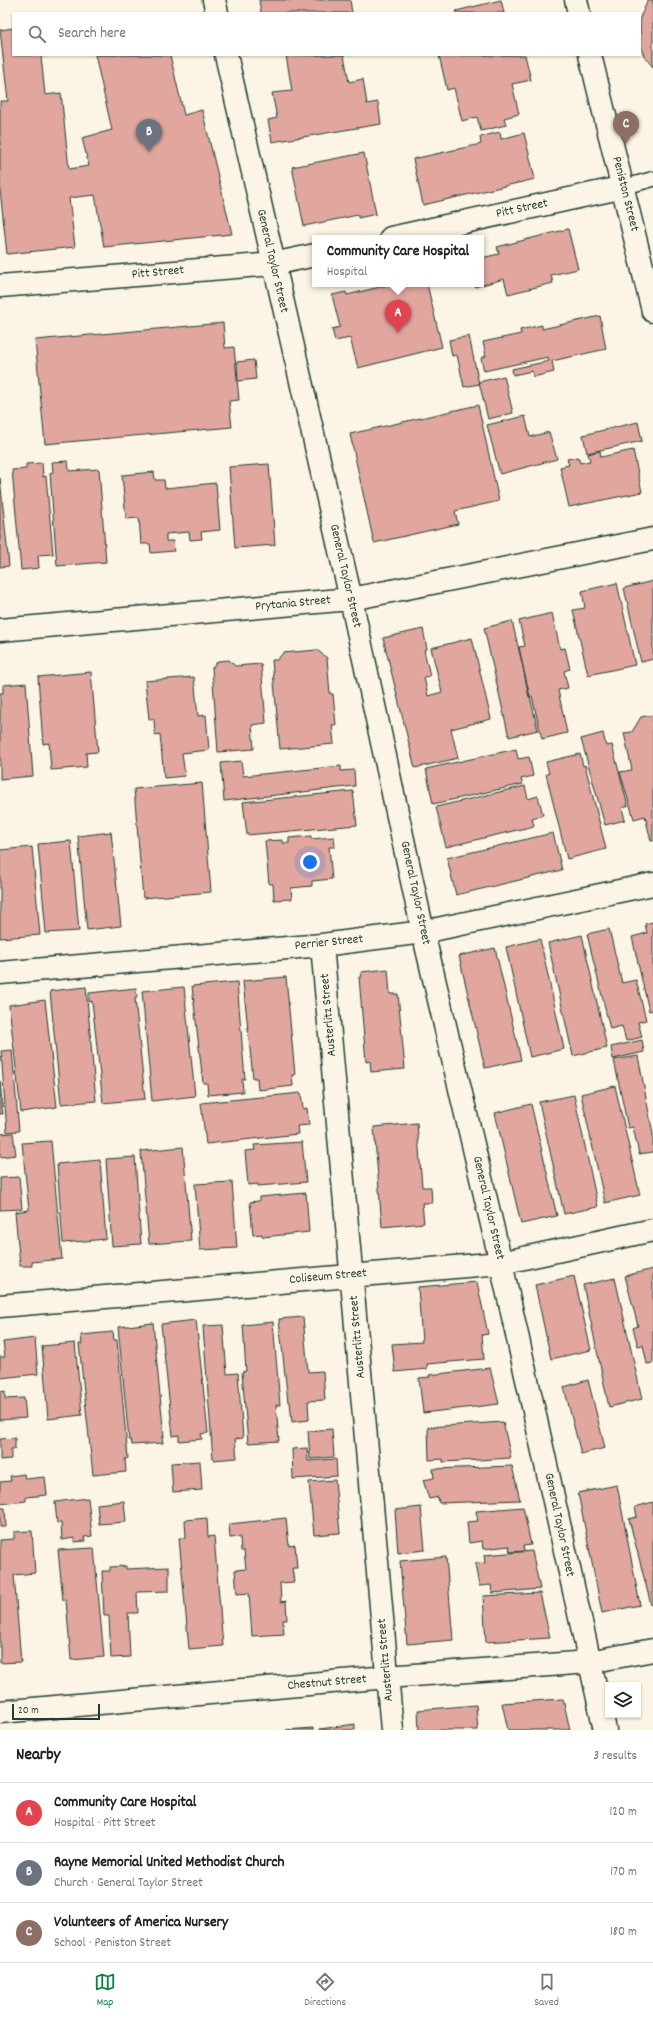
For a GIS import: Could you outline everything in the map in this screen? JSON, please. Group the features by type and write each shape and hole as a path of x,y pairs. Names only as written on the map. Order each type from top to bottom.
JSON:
{"street":[{"path":"214,0 217,12"},
{"path":"576,0 579,12"},
{"name":"General Taylor Street","path":"226,56 351,599 423,932 501,1263 605,1730"},
{"name":"Peniston Street","path":"590,56 624,186 653,311"},
{"name":"Pitt Street","path":"404,235 624,186"},
{"name":"Pitt Street","path":"0,286 273,264 312,256"},
{"name":"Prytania Street","path":"0,630 351,599 653,539"},
{"name":"Perrier Street","path":"0,973 322,945 423,932 653,884"},
{"name":"Austerlitz Street","path":"322,945 392,1730"},
{"name":"Coliseum Street","path":"0,1306 501,1263 653,1230"},
{"name":"Chestnut Street","path":"0,1712 589,1662 653,1650"}],"lane":[{"name":"Pitt Street","path":"624,186 653,179"}],"building":[{"path":"259,0 350,0 352,12 261,12"},
{"path":"501,0 504,12 456,12"},
{"path":"648,0 653,0 653,67 644,56 641,47 641,16"},
{"path":"12,28 12,56 41,56 45,95 61,93 69,169 89,166 82,138 112,130 95,56 170,56 184,115 202,110 232,234 104,247 95,195 69,198 75,247 7,254 0,190 0,101 8,101 0,30"},
{"path":"286,56 344,56 349,82 363,79 367,104 378,102 381,124 272,142 268,120 277,118 272,93 292,91"},
{"path":"439,56 525,56 531,80 512,84 519,114 504,118 506,125 481,131 477,117 462,121 454,88 447,90"},
{"path":"500,132 501,139 524,133 535,179 423,205 413,159 481,144 480,137"},
{"path":"364,153 376,214 358,218 358,215 304,226 292,167"},
{"path":"568,229 578,269 551,275 553,283 508,294 504,279 484,285 484,257 499,254 497,247"},
{"path":"380,287 428,287 442,347 358,368 350,338 335,341 332,329 340,327 332,295 346,292 347,295"},
{"path":"600,316 606,349 552,361 554,372 533,377 532,371 513,375 512,369 549,361 548,357 484,371 481,358 486,356 483,342 521,334 520,330 542,325 542,329"},
{"path":"223,323 225,348 234,347 239,400 229,401 232,427 45,444 35,340"},
{"path":"469,336 479,384 464,387 457,355 452,356 449,340"},
{"path":"254,360 256,379 238,381 237,362"},
{"path":"504,376 513,413 488,419 479,382"},
{"path":"478,405 499,501 455,511 458,524 374,543 350,434"},
{"path":"525,416 530,437 549,432 557,459 500,474 487,425"},
{"path":"638,422 642,441 587,453 583,435"},
{"path":"633,450 642,492 569,507 560,467 569,465 567,459 578,457 580,463 590,461 588,454 600,451 601,457"},
{"path":"68,461 69,471 99,469 106,562 57,566 50,473 53,472 52,462"},
{"path":"42,463 43,477 46,476 53,554 38,555 39,568 21,570 12,470 26,469 26,464"},
{"path":"269,464 275,545 235,548 229,467"},
{"path":"154,472 155,480 164,480 165,488 216,483 220,530 201,532 202,539 190,540 189,532 166,534 166,541 173,541 174,551 151,553 150,544 141,544 139,518 126,519 122,475"},
{"path":"0,478 9,566 0,567"},
{"path":"653,581 653,659 641,662 624,588"},
{"path":"617,583 635,665 588,675 573,610 585,608 582,591"},
{"path":"552,613 560,649 565,648 570,669 564,671 568,688 558,690 567,733 542,739 532,696 529,697 519,647 525,646 519,621"},
{"path":"512,621 538,730 509,737 484,628"},
{"path":"423,629 427,649 424,650 430,676 424,677 428,696 442,692 431,648 472,638 491,719 451,729 458,758 415,768 383,638"},
{"path":"317,650 327,658 330,694 333,694 336,725 332,725 334,744 280,749 272,660 277,660 283,653"},
{"path":"229,660 235,666 261,664 266,723 252,725 254,749 218,752 212,668 218,661"},
{"path":"91,672 98,752 86,753 87,767 51,770 49,743 43,744 38,677"},
{"path":"194,677 198,716 206,715 209,750 182,753 185,776 164,778 160,734 155,735 154,719 149,719 145,681"},
{"path":"26,683 33,776 0,779 0,693 3,693 3,685"},
{"path":"653,715 653,841 651,841 645,816 634,819 620,772 632,770 624,733 632,732 641,717"},
{"path":"603,733 606,746 612,745 628,806 622,808 625,820 605,825 581,739"},
{"path":"516,749 518,759 529,757 533,776 521,779 523,784 433,804 426,769"},
{"path":"580,754 583,766 585,765 606,849 567,859 546,774 549,773 546,762"},
{"path":"241,761 243,776 341,766 341,771 354,770 355,786 224,801 221,763"},
{"path":"202,783 211,892 143,898 134,789"},
{"path":"525,786 528,799 538,796 543,815 532,818 534,826 446,847 436,807"},
{"path":"353,791 357,825 247,835 243,802"},
{"path":"111,832 121,926 87,930 78,836"},
{"path":"553,833 562,870 456,895 447,858"},
{"path":"311,836 311,839 334,837 335,847 329,847 332,879 312,881 312,886 291,888 292,899 274,900 273,884 269,884 265,841 283,840 283,843 289,843 289,838"},
{"path":"71,841 79,931 46,933 38,844"},
{"path":"32,847 40,935 0,938 0,850"},
{"path":"653,922 653,1010 649,1011 632,937 647,933 645,924"},
{"path":"609,929 622,983 636,980 646,1020 638,1022 642,1037 626,1041 622,1026 610,1029 587,934"},
{"path":"582,935 607,1048 573,1056 548,943"},
{"path":"540,939 564,1049 530,1057 506,947"},
{"path":"495,948 521,1060 485,1068 459,956"},
{"path":"388,969 390,994 398,994 405,1069 371,1072 370,1061 366,1062 359,977 362,977 361,972"},
{"path":"286,977 295,1075 292,1075 293,1086 258,1090 257,1078 253,1078 243,981"},
{"path":"237,982 245,1079 242,1079 243,1092 208,1095 207,1083 203,1083 192,986"},
{"path":"86,987 96,1101 61,1104 50,991"},
{"path":"184,987 195,1096 152,1101 142,991"},
{"path":"136,988 137,998 135,998 145,1099 103,1103 92,1001 89,1002 89,993"},
{"path":"45,1000 57,1107 21,1112 9,1005"},
{"path":"642,1040 644,1052 613,1059 611,1047"},
{"path":"12,1050 19,1131 7,1132 1,1051"},
{"path":"638,1056 653,1134 653,1152 639,1154 633,1127 628,1128 614,1060"},
{"path":"0,1081 3,1114 0,1114"},
{"path":"615,1086 640,1195 605,1203 581,1094"},
{"path":"301,1093 303,1109 307,1108 309,1125 297,1126 298,1134 206,1144 201,1103"},
{"path":"574,1095 598,1207 564,1214 539,1102"},
{"path":"531,1104 557,1216 521,1224 495,1113"},
{"path":"417,1123 422,1187 431,1187 432,1203 422,1203 424,1223 382,1227 374,1127"},
{"path":"13,1133 16,1155 0,1157 0,1134"},
{"path":"51,1141 62,1259 32,1262 32,1266 20,1266 15,1212 29,1210 22,1143"},
{"path":"302,1142 306,1182 258,1186 258,1184 248,1185 245,1151 255,1150 254,1145"},
{"path":"183,1147 191,1241 149,1244 141,1151"},
{"path":"135,1157 141,1244 112,1246 106,1159"},
{"path":"100,1160 106,1239 63,1243 57,1164"},
{"path":"19,1177 22,1209 0,1210 0,1178"},
{"path":"232,1182 237,1248 200,1250 195,1184"},
{"path":"306,1193 309,1232 263,1237 262,1234 253,1235 250,1202 259,1201 259,1197"},
{"path":"653,1269 653,1363 647,1364 643,1345 638,1346 633,1328 638,1326 625,1276"},
{"path":"574,1276 591,1350 551,1359 535,1285"},
{"path":"615,1278 642,1399 609,1407 583,1285"},
{"path":"477,1282 488,1334 482,1335 484,1359 427,1364 427,1369 395,1372 392,1344 422,1342 418,1287"},
{"path":"303,1317 308,1372 323,1371 325,1400 308,1401 309,1420 292,1422 290,1402 288,1402 279,1319"},
{"path":"196,1320 208,1433 201,1434 202,1439 179,1441 179,1435 173,1436 161,1324"},
{"path":"273,1322 280,1405 276,1405 279,1441 248,1443 242,1372 246,1371 243,1325"},
{"path":"153,1323 164,1437 162,1437 163,1443 132,1445 131,1440 129,1440 118,1327"},
{"path":"223,1325 227,1374 238,1373 243,1438 235,1439 237,1458 213,1460 203,1326"},
{"path":"113,1332 114,1340 117,1340 128,1458 125,1459 126,1472 93,1475 79,1344 82,1344 81,1335"},
{"path":"35,1338 38,1374 0,1378 0,1357 5,1357 3,1342"},
{"path":"75,1343 82,1415 48,1419 42,1346"},
{"path":"490,1368 499,1404 423,1413 419,1378 430,1377 429,1375"},
{"path":"588,1380 605,1448 581,1454 564,1387"},
{"path":"5,1391 5,1399 24,1398 26,1418 0,1420 0,1392"},
{"path":"503,1422 511,1458 443,1462 443,1459 429,1460 428,1427"},
{"path":"332,1429 334,1457 310,1459 308,1431"},
{"path":"15,1438 15,1449 11,1449 11,1459 0,1460 0,1439"},
{"path":"307,1448 308,1461 336,1459 337,1476 293,1479 292,1449"},
{"path":"200,1461 202,1490 173,1492 171,1463"},
{"path":"512,1466 520,1500 439,1503 438,1497 429,1499 423,1480 434,1478 433,1469"},
{"path":"24,1474 25,1479 45,1477 47,1495 26,1497 26,1501 0,1504 0,1482 11,1481 10,1476"},
{"path":"335,1480 340,1533 314,1535 309,1482"},
{"path":"617,1485 640,1605 602,1613 578,1493"},
{"path":"88,1498 92,1536 84,1537 85,1541 74,1542 74,1538 62,1540 61,1523 57,1523 55,1502"},
{"path":"124,1501 126,1522 99,1524 97,1504"},
{"path":"653,1502 653,1605 651,1605 629,1519 637,1517 635,1507"},
{"path":"421,1507 425,1550 398,1553 395,1510"},
{"path":"523,1507 531,1545 523,1546 524,1551 510,1552 509,1546 483,1549 482,1541 469,1543 467,1522 478,1521 476,1511"},
{"path":"0,1508 5,1508 6,1527 0,1527"},
{"path":"207,1518 208,1537 214,1536 223,1646 189,1649 179,1538 186,1538 185,1520"},
{"path":"286,1518 289,1546 295,1545 297,1568 292,1568 294,1582 280,1583 281,1602 286,1601 287,1620 283,1620 284,1634 252,1636 249,1593 237,1594 235,1570 246,1569 244,1551 241,1551 240,1537 230,1538 229,1524"},
{"path":"32,1531 35,1573 14,1575 21,1662 0,1663 0,1540 14,1539 14,1532"},
{"path":"94,1548 104,1657 71,1660 66,1600 63,1600 58,1550"},
{"path":"532,1551 540,1589 492,1593 491,1585 479,1586 475,1564 485,1563 484,1555"},
{"path":"446,1557 453,1640 407,1644 400,1561"},
{"path":"126,1566 126,1569 169,1567 169,1591 137,1592 138,1613 128,1613 130,1657 111,1658 109,1616 104,1616 102,1571 110,1571 110,1567"},
{"path":"540,1593 550,1638 486,1642 483,1596"},
{"path":"563,1699 570,1730 508,1730 502,1703"},
{"path":"476,1705 478,1730 419,1730 418,1710"},
{"path":"355,1724 355,1730 320,1730 320,1729"},
{"path":"313,1728 313,1730 286,1730"}],"place":[{"name":"Volunteers of America Nursery","path":"626,144"},
{"name":"Rayne Memorial United Methodist Church","path":"149,152"},
{"name":"Community Care Hospital","path":"398,333"}]}
